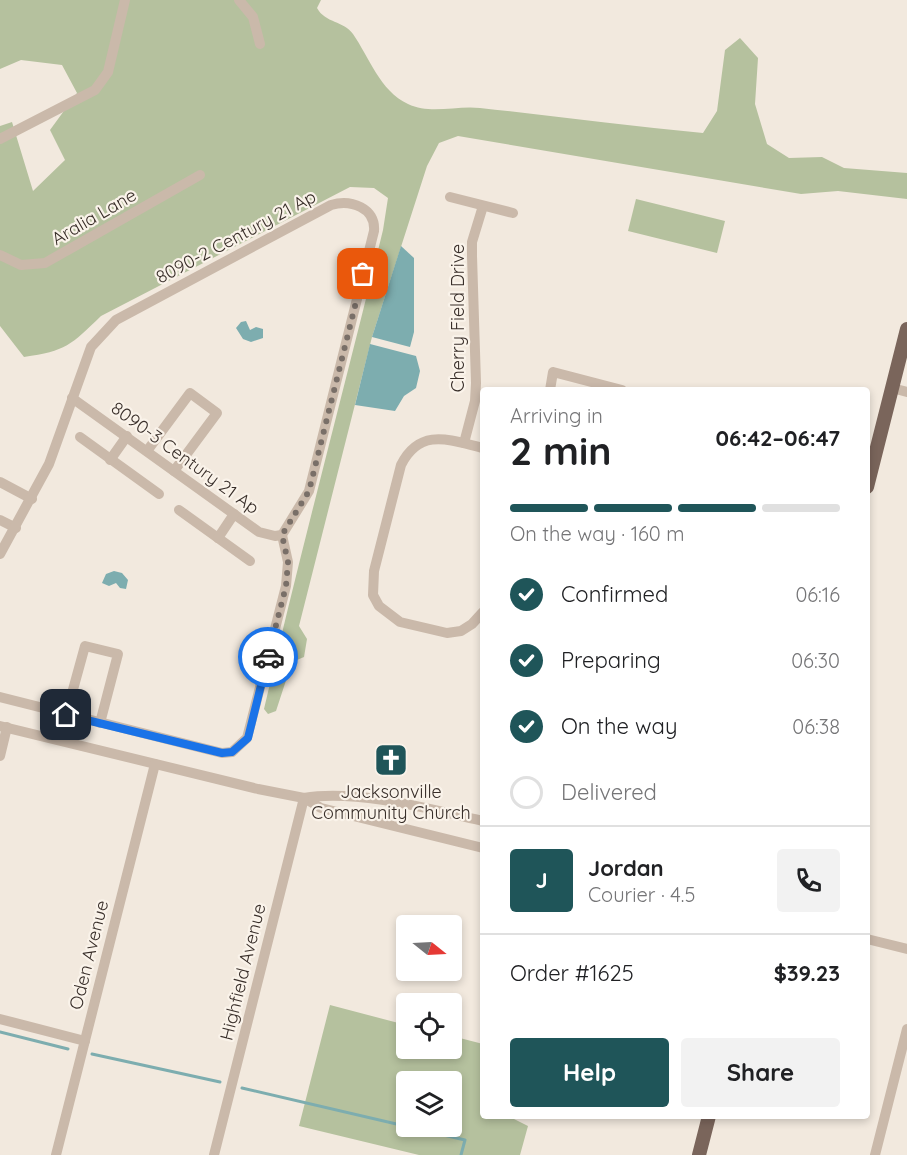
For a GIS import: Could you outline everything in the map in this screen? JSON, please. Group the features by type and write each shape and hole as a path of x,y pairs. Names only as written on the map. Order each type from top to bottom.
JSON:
{"main road":[{"path":"871,456 892,388 907,328"},
{"path":"699,1155 708,1119"}],"street":[{"path":"0,139 95,90 108,72 124,0"},
{"path":"239,0 253,17 260,44"},
{"name":"Aralia Lane","path":"0,255 21,265 45,263 200,175"},
{"path":"450,197 513,213"},
{"name":"8090-2 Century 21 Ap","path":"0,554 32,499 49,464 91,347 116,320 332,205 344,201 369,213 375,222 374,231 309,491 282,535"},
{"name":"Cherry Field Drive","path":"464,443 475,401 472,242 483,206"},
{"path":"550,387 553,372 610,387"},
{"path":"892,388 907,392"},
{"path":"147,451 190,393 217,412 174,471"},
{"name":"8090-3 Century 21 Ap","path":"72,398 260,532 275,536 282,535"},
{"path":"110,460 127,436"},
{"path":"80,437 159,494"},
{"path":"480,447 442,438 419,444 406,454 401,465 374,571 374,595 379,606 400,621 447,633 461,631 480,615"},
{"path":"0,482 32,499"},
{"path":"179,510 249,561"},
{"path":"218,538 234,514"},
{"path":"0,520 16,528"},
{"path":"0,697 222,753 232,752 248,738 286,586 288,562 282,535"},
{"path":"66,715 85,646 118,654 100,723"},
{"path":"0,756 3,727 304,798 321,808 480,847"},
{"name":"Oden Avenue","path":"56,1155 155,764"},
{"path":"304,798 324,795 414,806 480,821"},
{"name":"Highfield Avenue","path":"214,1155 304,798"},
{"path":"870,940 907,949"},
{"path":"0,1019 85,1041"},
{"path":"875,1155 907,1029"}],"green space":[{"path":"0,0 321,0 317,8 320,13 353,34 376,73 390,91 408,104 426,109 480,108 703,133 717,111 725,50 740,38 758,58 755,104 767,144 789,158 822,157 844,168 907,173 907,199 838,191 801,194 458,136 439,143 427,166 372,337 299,626 307,639 304,657 292,662 276,711 268,714 264,709 383,230 388,198 374,188 350,187 101,316 67,345 50,352 24,357 0,326 0,126 12,122 33,191 65,160 50,130 77,93 62,65 21,60 0,69"},
{"path":"636,199 725,221 717,253 628,231"},
{"path":"330,1005 396,1022 396,1059 462,1059 462,1039 480,1043 480,1119 514,1119 528,1126 520,1155 419,1155 299,1126"}],"water":[{"path":"401,246 414,258 414,332 410,347 372,337"},
{"path":"246,321 250,330 256,327 263,329 263,338 251,342 243,339 236,328 241,322"},
{"path":"370,344 416,356 420,371 416,388 404,396 395,411 355,405"},
{"path":"114,571 122,573 128,580 126,589 120,588 116,583 109,586 102,583 106,574"}],"waterway":[{"path":"0,1032 68,1049"},
{"path":"92,1054 220,1082"},
{"path":"242,1088 465,1140 461,1155"}],"way so far":[{"path":"268,657 286,586 288,562 282,535 309,491 363,274"}],"place":[{"name":"Jacksonville Community Church","path":"391,760"}],"route":[{"path":"66,715 222,753 232,752 248,738 268,657"}]}
